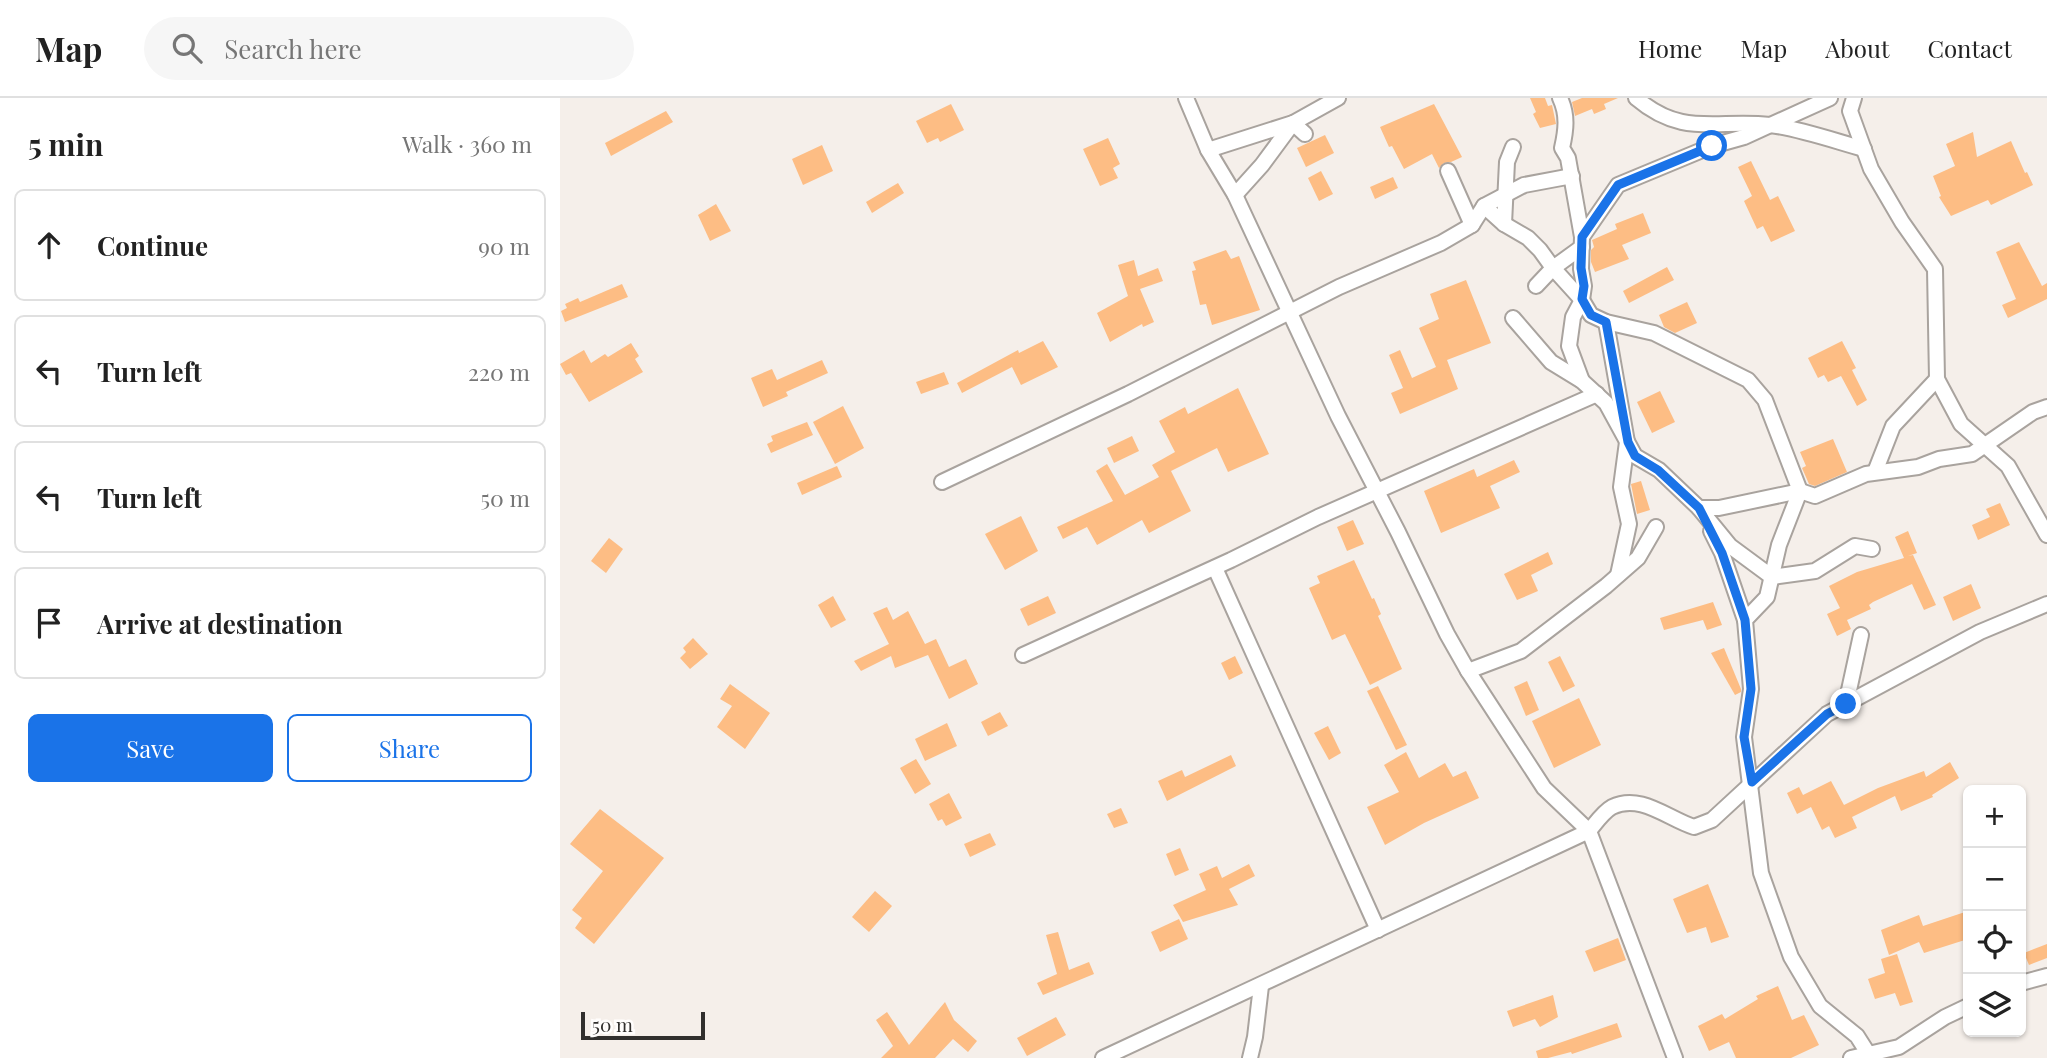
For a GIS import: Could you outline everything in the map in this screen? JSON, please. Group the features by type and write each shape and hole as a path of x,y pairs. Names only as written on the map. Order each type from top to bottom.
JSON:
{"street":[{"path":"1186,98 1208,150 1235,195 1338,416 1378,491 1447,634 1544,788 1589,831 1675,1058"},
{"path":"1208,150 1293,123 1338,98"},
{"path":"1560,98 1564,106 1566,127 1562,148 1568,158 1572,177 1582,242 1581,268 1584,286 1582,299 1573,317 1569,346 1583,381"},
{"path":"1636,98 1651,110 1689,125 1770,125 1864,149"},
{"path":"1536,286 1582,242 1618,185 1712,146 1744,137 1830,98"},
{"path":"1854,98 1850,111 1871,169 1902,222 1935,269 1937,379 1961,424 2008,467 2047,535"},
{"path":"1293,123 1304,134"},
{"path":"1235,195 1262,165 1293,123"},
{"path":"1504,224 1507,162 1513,147"},
{"path":"1448,171 1472,225"},
{"path":"942,482 1128,394 1339,287 1441,243 1472,225 1484,206 1524,185 1572,177"},
{"path":"1484,206 1541,250 1553,268 1582,299 1591,315 1606,322 1654,333 1748,380 1765,400 1800,491 1779,545 1767,597 1745,620"},
{"path":"1513,318 1550,360 1583,381 1606,403 1635,456 1658,470 1699,508 1730,545 1772,577 1815,571 1855,546 1872,549"},
{"path":"1606,322 1628,442 1621,487 1629,524 1618,575"},
{"path":"1550,360 1569,346"},
{"path":"1875,472 1893,426 1937,379"},
{"path":"1023,655 1215,568 1295,527 1597,394"},
{"path":"1699,508 1719,508 1800,491 1815,496 1829,488 1875,472 1917,467 1939,459 1972,454 2033,412 2047,407"},
{"path":"1699,508 1722,553 1745,620 1751,689 1744,737 1752,782 1761,873 1791,957 1820,1006 1857,1036 1870,1056"},
{"path":"1468,671 1521,651 1638,558 1656,527"},
{"path":"1215,568 1378,930"},
{"path":"1103,1058 1589,831 1610,808 1629,802 1653,807 1676,822 1694,827 1712,820 1827,714 1980,632 2047,604"},
{"path":"1846,704 1861,635"},
{"path":"2026,982 2047,976"},
{"path":"1250,1058 1261,986"},
{"path":"1851,1058 1899,1048 1945,1017 1963,1008"}],"building":[{"path":"1530,98 1545,98 1548,106 1552,105 1556,124 1540,128 1533,114 1536,112"},
{"path":"1582,98 1618,98 1604,104 1606,109 1594,114 1592,109 1575,116 1572,102"},
{"path":"951,104 964,130 940,142 938,138 927,143 916,121"},
{"path":"1434,104 1462,157 1444,163 1439,168 1432,154 1404,169 1392,146 1389,147 1380,127"},
{"path":"666,111 673,122 611,156 605,143"},
{"path":"1973,132 1977,157 2011,141 2033,185 1991,205 1988,200 1951,216 1939,197 1941,196 1933,176 1955,166 1946,144"},
{"path":"1325,135 1334,153 1306,167 1297,148"},
{"path":"1108,138 1120,164 1113,168 1118,178 1100,186 1083,149"},
{"path":"822,145 833,171 803,185 792,159"},
{"path":"1751,161 1770,200 1778,196 1795,231 1771,242 1763,226 1757,229 1744,201 1752,196 1738,167"},
{"path":"1321,171 1333,194 1319,201 1308,178"},
{"path":"1393,177 1398,188 1375,199 1370,187"},
{"path":"898,183 904,193 872,213 866,202"},
{"path":"716,204 731,231 710,241 698,215"},
{"path":"1643,213 1651,233 1622,245 1629,259 1595,272 1591,262 1591,250 1594,247 1592,240 1617,229 1615,224"},
{"path":"2019,242 2042,286 2047,283 2047,299 2008,318 2002,305 2016,299 1996,252"},
{"path":"1226,250 1231,259 1239,256 1260,310 1212,325 1206,304 1200,305 1192,271 1196,270 1193,262"},
{"path":"1134,260 1138,276 1158,268 1163,281 1140,289 1154,322 1143,327 1142,324 1110,342 1097,313 1128,296 1118,265"},
{"path":"1667,267 1674,280 1629,303 1623,291"},
{"path":"1466,280 1491,343 1447,360 1458,389 1400,414 1391,393 1403,388 1389,355 1400,350 1412,378 1436,367 1419,328 1439,319 1430,294"},
{"path":"622,284 628,297 565,322 561,311 567,308 565,304 578,298 580,302"},
{"path":"1687,302 1697,323 1675,333 1664,327 1659,315"},
{"path":"1043,341 1058,367 1021,385 1012,367 962,393 957,383 1018,350 1019,353"},
{"path":"1842,341 1856,368 1852,370 1867,400 1857,406 1841,376 1828,382 1824,375 1818,378 1808,358"},
{"path":"631,343 639,356 635,359 643,372 589,402 571,373 566,375 560,364 584,350 591,363 605,354 608,357"},
{"path":"822,360 828,373 786,392 788,396 763,407 751,378 772,369 777,380"},
{"path":"944,372 949,384 921,394 916,382"},
{"path":"1238,388 1269,454 1228,472 1217,448 1171,471 1191,511 1149,533 1142,520 1097,545 1087,527 1063,539 1057,527 1113,501 1096,471 1107,464 1125,495 1159,477 1152,465 1175,452 1159,421 1185,407 1188,414"},
{"path":"1660,391 1675,422 1652,433 1637,402"},
{"path":"843,406 864,448 835,464 813,422"},
{"path":"807,422 813,435 771,453 767,444 773,441 771,436"},
{"path":"1132,436 1139,451 1114,463 1107,448"},
{"path":"1833,439 1847,472 1815,486 1809,484 1802,468 1806,466 1800,452"},
{"path":"1514,460 1520,472 1490,486 1500,508 1441,533 1424,491 1474,469 1477,477"},
{"path":"837,466 842,477 802,495 797,483"},
{"path":"1641,481 1650,510 1637,514 1631,484"},
{"path":"2000,503 2010,525 1978,540 1972,525 1990,517 1986,509"},
{"path":"1021,516 1038,551 1005,570 985,534"},
{"path":"1353,520 1364,544 1347,551 1337,527"},
{"path":"1908,531 1917,553 1908,556 1913,555 1936,605 1924,610 1912,584 1873,602 1869,605 1871,609 1847,620 1851,629 1837,636 1827,614 1840,608 1829,586 1857,572 1904,558 1895,537"},
{"path":"609,538 623,549 606,573 591,561"},
{"path":"1548,552 1553,564 1531,575 1538,591 1517,600 1504,574"},
{"path":"1354,560 1372,599 1374,598 1381,614 1378,616 1402,669 1370,685 1345,634 1332,640 1309,588 1320,583 1317,576"},
{"path":"1971,584 1981,608 1953,621 1943,597"},
{"path":"833,596 846,620 831,628 818,605"},
{"path":"1048,596 1056,613 1028,626 1020,609"},
{"path":"1713,602 1722,625 1707,630 1703,620 1664,630 1660,618"},
{"path":"887,607 893,620 908,611 925,644 936,639 949,667 966,659 978,684 949,699 928,655 895,668 891,656 861,671 854,661 889,644 873,613"},
{"path":"693,638 708,654 690,669 680,658 686,652 683,648"},
{"path":"1724,648 1741,689 1741,692 1735,695 1711,653"},
{"path":"1235,656 1243,673 1229,680 1221,663"},
{"path":"1560,656 1575,686 1563,692 1548,662"},
{"path":"1527,681 1539,710 1526,716 1514,687"},
{"path":"730,684 770,713 745,749 717,727 732,706 720,699"},
{"path":"1378,686 1407,745 1396,750 1367,691"},
{"path":"1579,698 1601,745 1554,768 1532,721"},
{"path":"1000,712 1008,726 988,736 981,722"},
{"path":"947,723 957,746 925,761 915,739"},
{"path":"1328,726 1341,753 1329,760 1314,733"},
{"path":"1406,752 1419,778 1445,763 1453,777 1466,771 1479,798 1424,823 1385,845 1367,807 1399,792 1384,765"},
{"path":"1231,755 1236,766 1167,801 1158,781 1182,770 1185,777"},
{"path":"916,759 931,784 915,794 900,768"},
{"path":"1950,762 1959,778 1932,795 1933,797 1901,811 1895,796 1852,817 1857,828 1835,838 1829,826 1822,830 1811,807 1797,814 1787,793 1799,787 1803,795 1831,781 1844,805 1878,788 1924,771 1926,777"},
{"path":"949,793 962,818 946,826 942,819 938,821 929,804"},
{"path":"1121,808 1128,823 1114,828 1107,814"},
{"path":"600,809 664,858 594,944 575,928 582,918 572,910 603,871 570,844"},
{"path":"990,833 996,845 970,857 964,844"},
{"path":"1180,848 1189,870 1175,876 1166,854"},
{"path":"1249,864 1255,876 1229,889 1238,905 1183,922 1173,905 1206,890 1199,874 1217,866 1222,878"},
{"path":"1708,884 1729,937 1711,943 1706,927 1687,933 1673,899"},
{"path":"875,891 892,906 869,932 852,917"},
{"path":"1963,913 1963,941 1924,953 1919,942 1889,955 1881,930 1919,915 1923,926"},
{"path":"1179,919 1188,939 1160,952 1151,932"},
{"path":"1058,932 1069,970 1089,962 1094,974 1043,995 1037,983 1057,974 1046,935"},
{"path":"1618,938 1626,960 1594,972 1585,951"},
{"path":"2047,944 2047,958 2029,965 2026,952"},
{"path":"1897,954 1913,1002 1900,1006 1895,993 1875,999 1868,979 1885,973 1881,959"},
{"path":"1778,986 1792,1020 1804,1015 1819,1045 1791,1058 1736,1058 1729,1042 1709,1051 1698,1026 1722,1014 1725,1019 1758,999 1756,996"},
{"path":"1553,995 1558,1017 1540,1027 1535,1019 1513,1027 1507,1011"},
{"path":"945,1002 954,1020 977,1041 968,1052 953,1039 935,1058 881,1058 893,1046 876,1020 887,1012 909,1045"},
{"path":"1056,1017 1066,1035 1027,1056 1017,1038"},
{"path":"1617,1023 1622,1037 1572,1054 1571,1052 1538,1058 1536,1051"}],"route":[{"path":"1712,146 1618,185 1582,237 1582,299 1591,315 1606,322 1628,442 1635,456 1658,470 1699,508 1722,553 1745,620 1751,689 1744,737 1752,782 1827,714 1846,704"}]}
